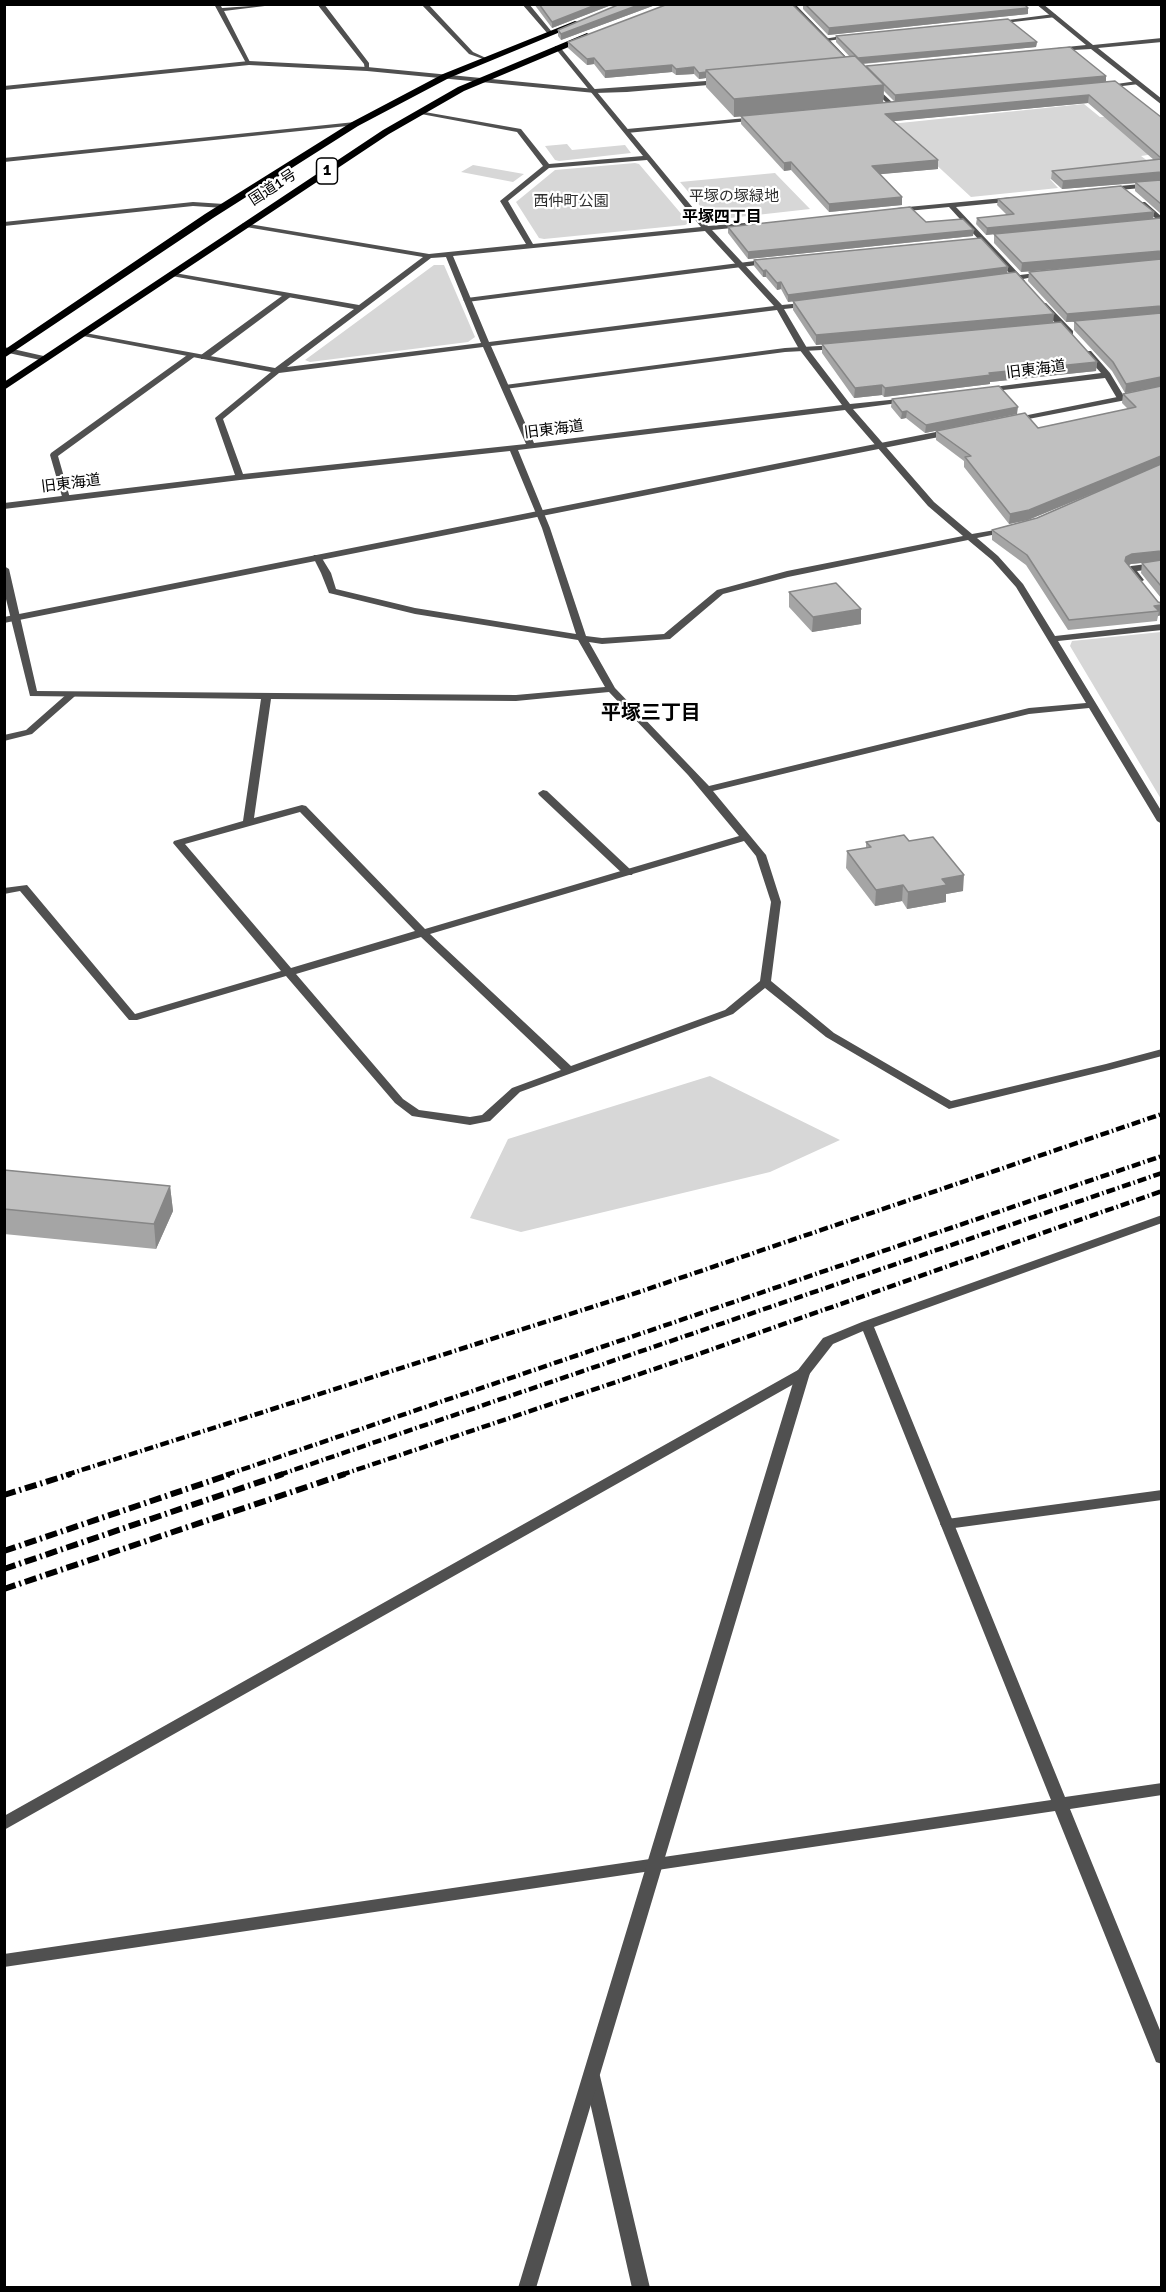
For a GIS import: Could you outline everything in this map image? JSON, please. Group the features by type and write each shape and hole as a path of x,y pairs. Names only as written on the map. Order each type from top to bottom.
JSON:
{"highway":[{"name":"国道1号","path":"6,352 224,206 355,124 446,76 484,59 591,19"},
{"name":"国道1号","path":"4,387 386,132 481,80 557,47 600,32"}],"street":[{"path":"249,63 218,7 278,4"},
{"path":"320,4 367,64 367,69"},
{"path":"424,4 471,53 484,59"},
{"path":"525,4 550,33"},
{"path":"1039,4 1137,83 1158,96 1161,103"},
{"path":"792,5 803,5"},
{"path":"792,5 855,69 841,70"},
{"path":"982,23 1054,16"},
{"path":"827,39 863,35"},
{"path":"1043,52 1161,40"},
{"path":"557,47 707,229 779,307 803,349 848,408 931,504 995,558 1020,586 1161,821"},
{"path":"4,88 249,63 367,69 595,91 725,81"},
{"path":"862,76 893,106"},
{"path":"1102,86 1137,83"},
{"path":"882,107 905,105"},
{"path":"421,112 519,130 547,166"},
{"path":"627,131 766,118"},
{"path":"4,160 355,124"},
{"path":"531,247 504,201 547,166 647,158"},
{"path":"1100,190 1161,184"},
{"path":"1123,188 1131,194"},
{"path":"893,210 1020,198"},
{"path":"1138,201 1161,222"},
{"path":"4,224 193,204 224,206"},
{"path":"951,205 987,240 1025,285"},
{"path":"1150,224 1161,222"},
{"path":"246,225 429,256 754,224"},
{"path":"968,240 987,240"},
{"path":"449,255 531,446"},
{"path":"240,477 219,418 429,256"},
{"path":"467,300 778,260"},
{"path":"994,280 1050,273"},
{"path":"172,274 360,308"},
{"path":"204,357 289,295"},
{"path":"1041,302 1107,375 1121,398"},
{"path":"83,334 277,371 813,303"},
{"path":"1054,327 1081,326"},
{"path":"505,387 803,349 846,347"},
{"path":"6,352 45,359"},
{"path":"66,498 54,455 193,355"},
{"name":"旧東海道","path":"972,392 1107,375"},
{"path":"1006,421 1161,390"},
{"name":"旧東海道","path":"4,506 240,477 531,446 916,399"},
{"path":"10,619 960,430"},
{"path":"513,448 539,513 582,638 611,688 692,772 761,855 776,902 765,982 729,1012 569,1071 516,1090 486,1118 470,1120 416,1113 399,1101 178,843 302,808 423,933 569,1071"},
{"path":"316,557 326,573 332,591 416,612 602,641 667,637 720,592 787,574 1022,526"},
{"path":"1143,585 1131,569 1161,565"},
{"path":"4,569 10,619 33,694 266,698 516,698 611,688"},
{"path":"1052,639 1161,627"},
{"path":"4,738 29,732 71,694"},
{"path":"248,824 266,698"},
{"path":"706,790 1029,711 1091,705"},
{"path":"543,793 628,873"},
{"path":"4,891 23,887 133,1018 747,837"},
{"path":"765,982 830,1035 949,1105 1109,1067 1161,1052"},
{"path":"527,2288 803,1374 828,1341 867,1324 1161,1219"},
{"path":"867,1324 1161,2057"},
{"path":"4,1824 803,1374"},
{"path":"947,1524 1161,1495"},
{"path":"4,1961 1161,1789"},
{"path":"591,2072 641,2288"}],"green space":[{"path":"1084,104 1100,117 1110,117 1154,154 1141,156 1156,167 1050,179 1058,188 971,197 917,147 842,129"},
{"path":"567,144 572,150 625,145 631,153 559,161 555,160 545,146"},
{"name":"西仲町公園","path":"639,164 689,223 544,239 539,238 516,202 555,170"},
{"path":"473,165 524,174 513,182 461,172"},
{"name":"平塚の塚緑地","path":"775,173 810,209 712,220 680,182"},
{"path":"434,265 444,265 475,337 468,342 310,362 305,360"},
{"path":"1162,632 1161,799 1070,646 1072,641"},
{"path":"710,1076 840,1140 770,1172 521,1232 470,1218 508,1139"}],"building":[{"path":"539,4 598,4 552,22"},
{"path":"620,4 641,4 561,34 558,30"},
{"path":"668,4 792,4 845,57 706,70 706,72 699,73 694,67 676,69 672,65 605,71 594,58 587,59 568,42"},
{"path":"805,4 1024,4 1028,8 829,28"},
{"path":"1008,19 1037,42 858,58 836,36"},
{"path":"1070,47 1106,76 895,95 866,66"},
{"path":"855,56 884,85 734,99 706,70"},
{"path":"1115,81 1161,117 1161,158 1089,95 885,114 938,160 872,166 902,197 829,204 791,162 784,163 741,116"},
{"path":"1161,159 1161,172 1063,181 1052,171"},
{"path":"1161,180 1161,204 1135,182"},
{"path":"1121,186 1154,212 987,228 977,218 1014,214 998,199"},
{"path":"910,207 926,222 963,219 974,230 748,252 728,227"},
{"path":"1161,218 1161,251 1022,263 994,234"},
{"path":"981,238 1008,267 788,295 781,282 777,283 754,260"},
{"path":"1161,259 1161,306 1067,314 1029,272"},
{"path":"1016,272 1054,314 816,335 793,301"},
{"path":"1161,313 1161,377 1126,384 1113,362 1074,321"},
{"path":"1061,322 1097,362 989,373 991,375 885,388 882,385 855,388 822,344"},
{"path":"999,386 1018,407 926,425 907,411 902,412 892,399"},
{"path":"1161,386 1161,456 1029,510 1010,514 965,457 971,456 936,431 1025,413 1038,428 1136,407 1123,394"},
{"path":"1161,464 1161,551 1132,554 1126,557 1125,561 1161,603 1161,605 1154,606 1159,611 1069,620 1027,555 992,530 1037,518"},
{"path":"1161,560 1161,586 1142,563"},
{"path":"836,583 861,609 813,617 789,592"},
{"path":"904,835 909,841 933,837 964,875 942,879 947,885 908,892 903,885 876,890 847,851 871,847 866,842"},
{"path":"4,1170 170,1186 154,1224 4,1209"}],"railway":[{"path":"66,1475 639,1292 1162,1114"},
{"path":"226,1475 1162,1156"},
{"path":"279,1475 1162,1173"},
{"path":"341,1475 687,1358 1162,1191"},
{"path":"4,1495 71,1474"},
{"path":"4,1551 231,1474"},
{"path":"4,1569 283,1474"},
{"path":"4,1589 345,1474"}],"district":[{"name":"平塚四丁目","path":"722,218"},
{"name":"平塚三丁目","path":"651,714"}]}
